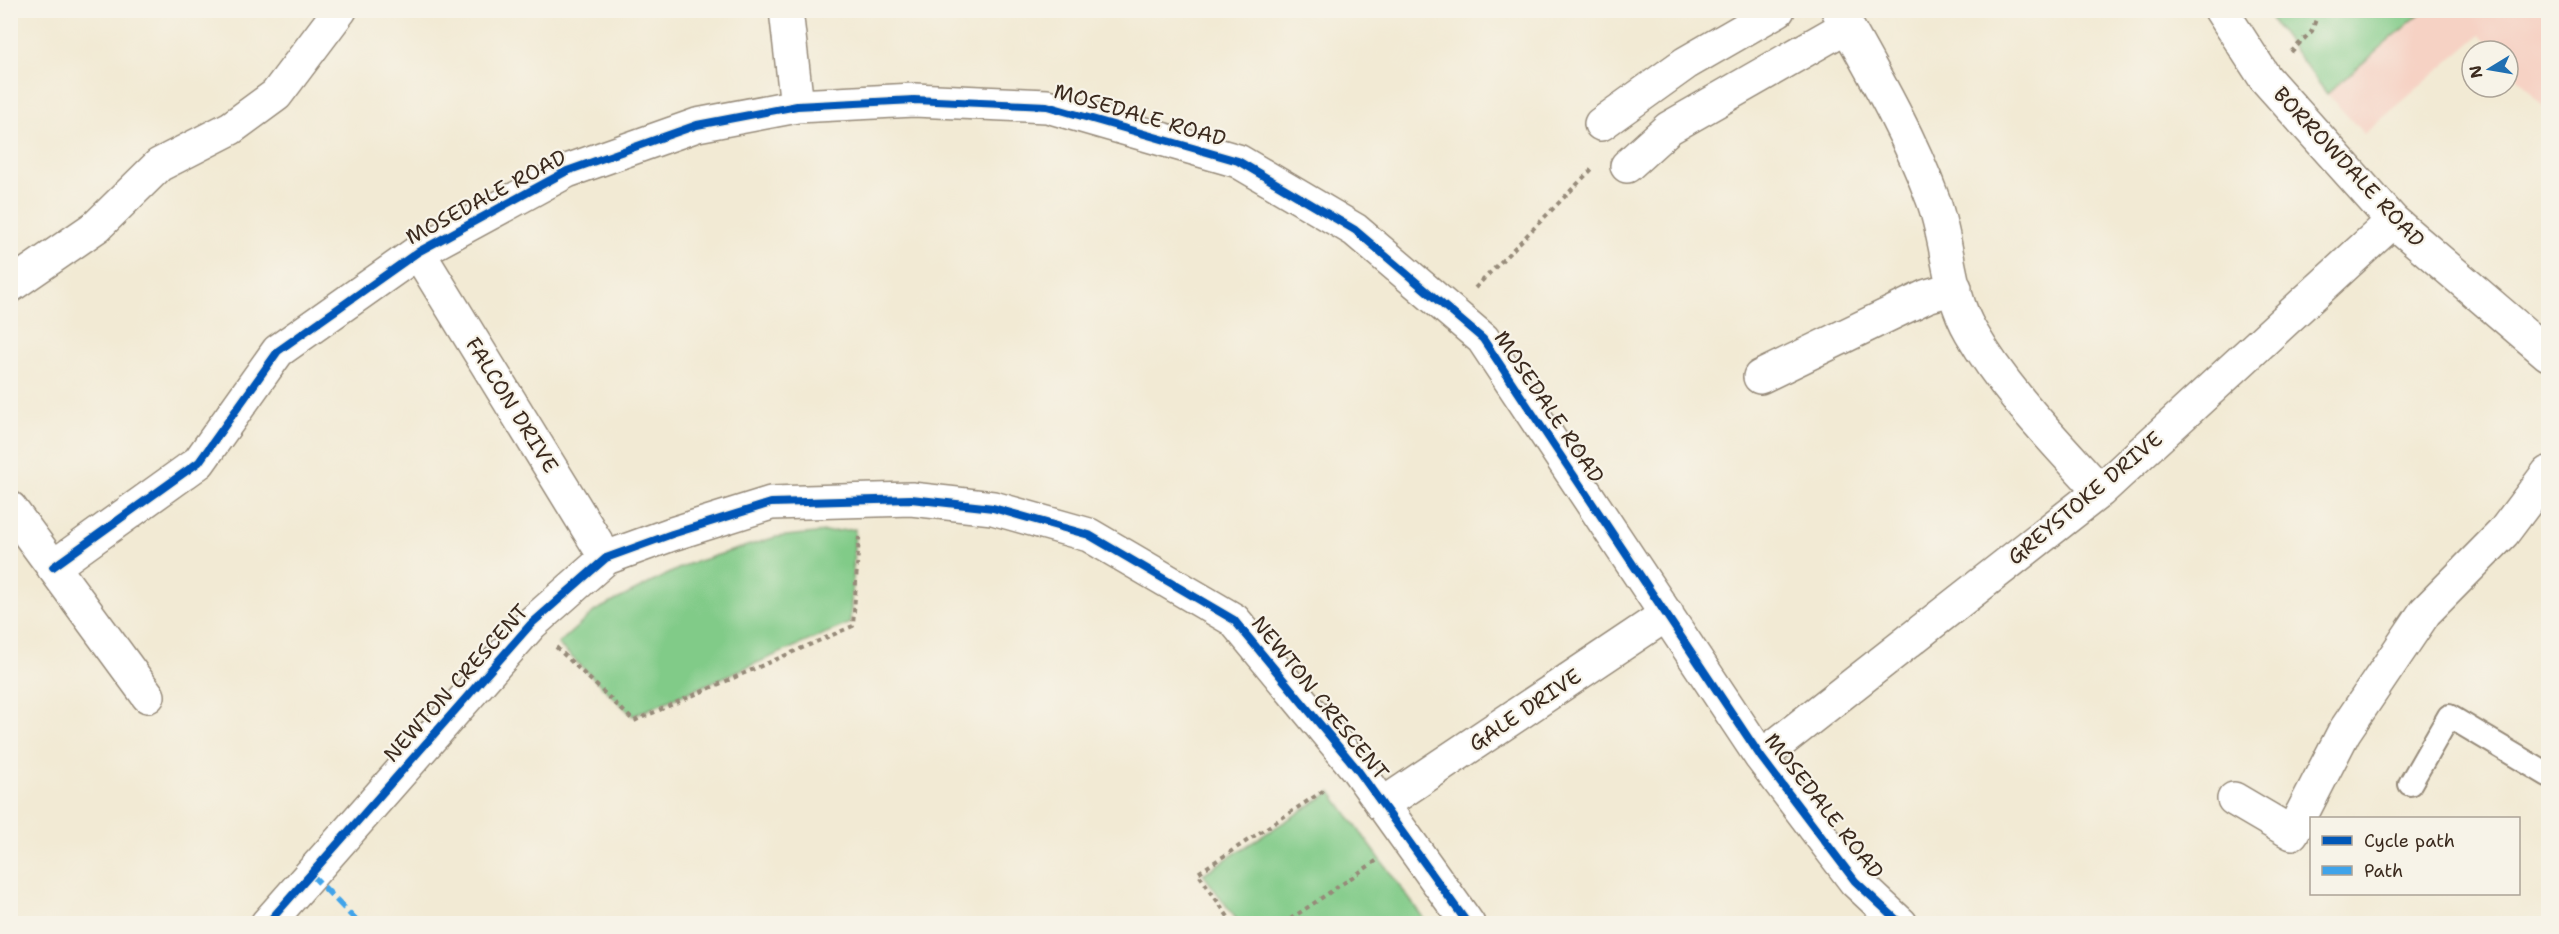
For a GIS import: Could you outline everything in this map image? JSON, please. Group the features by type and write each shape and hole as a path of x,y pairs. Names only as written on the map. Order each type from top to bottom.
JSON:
{"street":[{"path":"10,286 98,226 159,165 231,128 276,94 340,10"},
{"path":"786,10 797,106"},
{"path":"1601,124 1686,63 1778,10"},
{"name":"BORROWDALE ROAD","path":"2221,10 2265,78 2393,221 2548,354"},
{"path":"1627,166 1669,128 1842,18 1908,138 1934,200 1959,306 1970,331 1993,366 2034,418 2100,491"},
{"name":"MOSEDALE ROAD","path":"53,567 199,462 278,351 418,252 567,171 697,125 797,106 914,100 1047,106 1238,161 1355,230 1484,339 1761,757 1855,881 1901,924"},
{"name":"GREYSTOKE DRIVE","path":"1761,757 2100,491 2393,221"},
{"name":"FALCON DRIVE","path":"418,252 606,558"},
{"path":"1760,377 1927,296 1955,288"},
{"path":"2234,799 2292,833 2344,732 2425,612 2503,533 2548,473"},
{"name":"NEWTON CRESCENT","path":"267,924 531,624 606,558 672,534 771,503 911,499 993,508 1089,535 1234,620 1357,769 1468,924"},
{"path":"10,507 148,696"},
{"name":"GALE DRIVE","path":"1382,805 1667,614"}],"lane":[{"path":"2410,784 2449,716 2548,775"}],"path":[{"path":"2265,78 2312,31 2319,10"},
{"path":"531,624 634,721 854,626 861,500"},
{"path":"1233,924 1198,873 1357,769"},
{"path":"1283,924 1407,841"}],"shaded area":[{"path":"2423,11 2548,11 2548,112 2520,80 2520,39 2484,39 2480,35 2475,39 2460,39 2460,52 2364,134 2327,94"}],"green space":[{"path":"2265,11 2423,11 2327,94"},
{"path":"855,529 850,623 633,716 558,644 595,611 686,565 776,537"},
{"path":"1331,792 1427,923 1239,923 1203,874"}],"marked path":[{"path":"311,874 360,924"}],"cycle path":[{"path":"53,567 199,462 278,351 418,252 567,171 697,125 797,106 914,100 1047,106 1238,161 1355,230 1483,339 1761,757 1855,881 1901,924"},
{"path":"267,924 531,624 606,558 672,534 771,503 911,499 993,508 1089,535 1234,620 1357,769 1468,924"}]}
